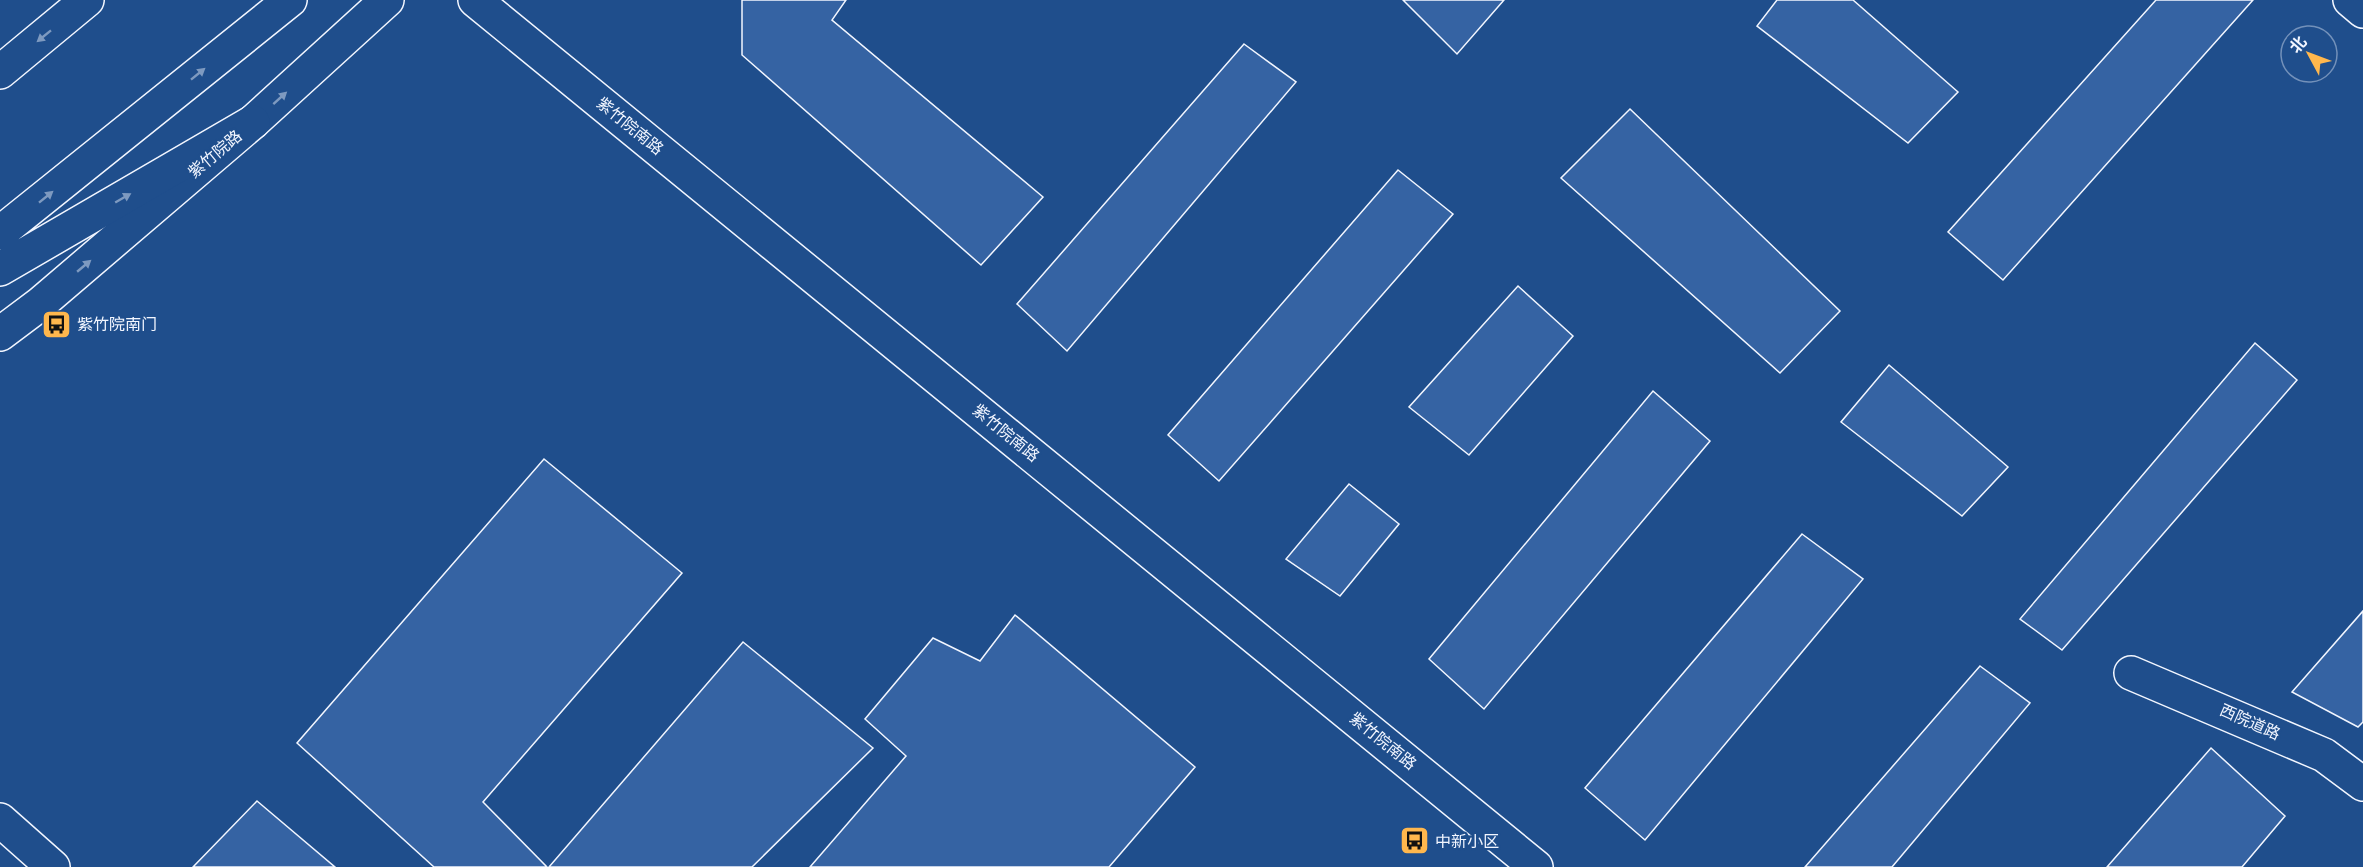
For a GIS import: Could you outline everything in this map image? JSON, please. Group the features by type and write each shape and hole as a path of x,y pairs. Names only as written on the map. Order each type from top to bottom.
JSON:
{"main road":[{"path":"0,72 87,0"},
{"path":"0,233 290,0"},
{"name":"紫竹院路","path":"0,334 40,304 253,122 387,0"},
{"name":"紫竹院南路","path":"476,0 1536,867"},
{"path":"2350,0 2363,11"},
{"path":"0,269 253,122"},
{"name":"西院道路","path":"2131,673 2324,754 2363,784"},
{"path":"0,820 53,867"}],"building":[{"path":"742,0 846,0 832,20 1043,197 981,265 742,55"},
{"path":"1403,0 1504,0 1457,54"},
{"path":"1777,0 1853,0 1958,92 1908,143 1757,26"},
{"path":"2156,0 2253,0 2003,280 1948,232"},
{"path":"1244,44 1296,82 1067,351 1017,304"},
{"path":"1630,109 1840,311 1780,373 1561,178"},
{"path":"1398,170 1453,214 1219,481 1168,435"},
{"path":"1518,286 1573,336 1469,455 1409,407"},
{"path":"2255,343 2297,380 2062,650 2020,619"},
{"path":"1889,365 2008,467 1962,516 1841,422"},
{"path":"1653,391 1710,441 1484,709 1429,659"},
{"path":"544,459 682,573 483,802 547,867 434,867 297,743"},
{"path":"1349,484 1399,524 1340,596 1286,559"},
{"path":"1802,534 1863,579 1645,840 1585,788"},
{"path":"2363,611 2363,722 2358,727 2292,692"},
{"path":"1015,615 1195,767 1109,867 810,867 906,756 865,719 933,638 980,661"},
{"path":"743,642 873,748 752,867 549,867"},
{"path":"1980,666 2030,703 1892,867 1805,867"},
{"path":"2211,748 2285,816 2242,867 2107,867"},
{"path":"257,801 335,867 193,867"}],"place":[{"name":"紫竹院南门","path":"56,324"},
{"name":"中新小区","path":"1414,841"}]}
